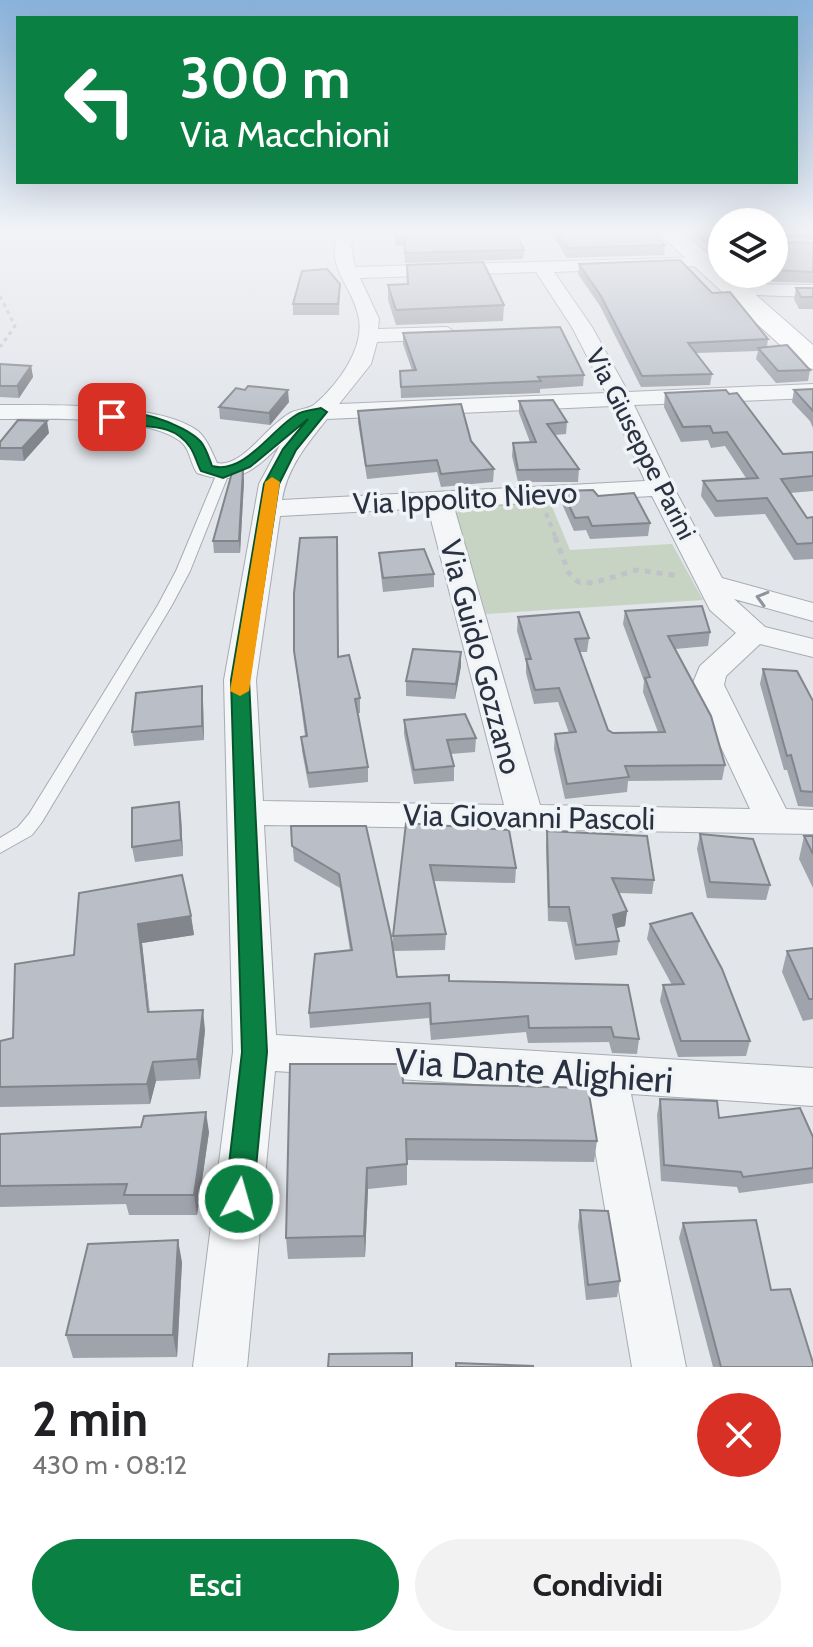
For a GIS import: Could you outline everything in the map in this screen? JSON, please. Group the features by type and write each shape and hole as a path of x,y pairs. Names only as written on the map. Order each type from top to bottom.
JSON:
{"main road":[{"path":"739,295 813,360"}],"street":[{"path":"220,1367 255,1052 240,680 272,484 279,466 360,364 369,319 359,295"},
{"name":"Via Giuseppe Parini","path":"560,295 582,327 621,401 661,488 725,610 754,633 813,648"},
{"path":"551,328 582,327"},
{"path":"367,336 474,332"},
{"path":"0,412 154,421 186,434 196,445 206,468 223,473 245,464 303,416 321,412 813,391"},
{"name":"Via Ippolito Nievo","path":"268,509 661,488"},
{"name":"Via Guido Gozzano","path":"438,498 525,817"},
{"path":"712,584 813,612"},
{"path":"754,633 711,673 708,685 774,822"},
{"name":"Via Giovanni Pascoli","path":"245,813 813,822"},
{"name":"Via Dante Alighieri","path":"255,1052 813,1087"},
{"path":"605,1075 659,1367"}],"lane":[{"path":"0,847 25,831 36,818 149,634 183,571 223,473"}],"path":[{"path":"0,296 15,326 0,347"},
{"path":"539,494 569,573 578,582 593,583 637,570 712,584"}],"green space":[{"path":"550,502 570,550 672,544 703,600 486,614 456,513 466,507"}],"building":[{"path":"296,295 339,295 338,304 293,304"},
{"path":"391,295 499,295 504,305 396,310"},
{"path":"732,295 768,339 688,343 712,374 642,376 601,296"},
{"path":"560,327 584,375 538,377 541,381 401,387 400,371 416,370 403,333"},
{"path":"787,345 810,370 778,371 758,348"},
{"path":"0,364 31,366 17,386 0,386"},
{"path":"248,386 288,390 269,413 219,407 236,388 245,390"},
{"path":"813,389 813,411 794,390"},
{"path":"726,390 729,394 737,393 783,454 813,452 813,476 781,479 807,518 813,517 813,543 797,544 767,498 717,501 703,481 758,478 727,432 713,433 710,426 683,427 665,393"},
{"path":"553,400 567,422 547,424 579,469 518,470 513,443 536,442 519,401"},
{"path":"461,404 471,441 494,469 441,474 437,460 366,466 358,411"},
{"path":"18,420 47,421 22,448 0,448 0,442"},
{"path":"233,469 243,470 239,541 213,541"},
{"path":"593,490 598,496 634,493 650,523 592,526 588,517 575,518 562,491"},
{"path":"337,537 338,657 349,655 360,698 355,699 368,767 308,773 301,737 307,736 294,651 294,593 300,538"},
{"path":"424,549 434,574 383,578 379,553"},
{"path":"702,606 710,632 668,636 711,716 725,765 625,766 629,777 567,784 555,734 576,732 559,688 535,690 526,659 531,659 518,617 579,612 589,638 575,639 608,730 613,733 665,732 645,678 650,677 625,611"},
{"path":"413,649 461,652 456,684 406,681"},
{"path":"763,669 797,671 813,701 813,792 801,791 791,755 787,756"},
{"path":"202,686 202,726 132,732 136,693"},
{"path":"465,714 476,738 447,740 454,766 414,770 404,720"},
{"path":"179,802 181,840 132,847 132,808"},
{"path":"406,823 509,830 516,868 430,865 446,934 393,936"},
{"path":"291,826 366,826 397,977 449,975 449,981 628,985 639,1039 614,1037 611,1027 529,1028 528,1016 431,1024 430,1003 309,1013 315,954 352,950 339,874 292,846"},
{"path":"547,831 647,836 654,880 612,878 627,911 613,915 619,941 576,945 569,907 549,907"},
{"path":"700,834 753,839 770,885 710,882"},
{"path":"804,836 813,836 813,854"},
{"path":"182,875 191,916 138,924 148,1012 203,1010 197,1059 153,1062 147,1084 0,1087 0,1041 13,1038 15,964 74,955 79,893"},
{"path":"692,913 722,969 750,1041 681,1041 663,985 684,984 650,924"},
{"path":"813,948 813,999 809,999 787,951"},
{"path":"290,1064 402,1064 403,1083 588,1088 597,1141 406,1139 407,1164 367,1168 364,1236 286,1238"},
{"path":"660,1099 717,1101 719,1118 800,1108 813,1137 813,1168 743,1177 741,1172 664,1165"},
{"path":"206,1112 194,1195 124,1195 127,1184 0,1186 0,1134 141,1127 144,1116"},
{"path":"580,1210 608,1211 620,1281 588,1285"},
{"path":"756,1220 771,1290 790,1289 813,1367 721,1367 683,1223"},
{"path":"178,1240 173,1335 66,1335 88,1244"},
{"path":"412,1353 412,1367 328,1367 329,1354"},
{"path":"456,1363 533,1366 533,1367 456,1367"}],"slow traffic":[{"path":"240,691 272,482"}],"route":[{"path":"112,417 154,421 177,428 196,445 206,468 211,472 223,473 245,464 303,416 321,412 290,449 272,484 240,680 255,1052 239,1199"}]}
